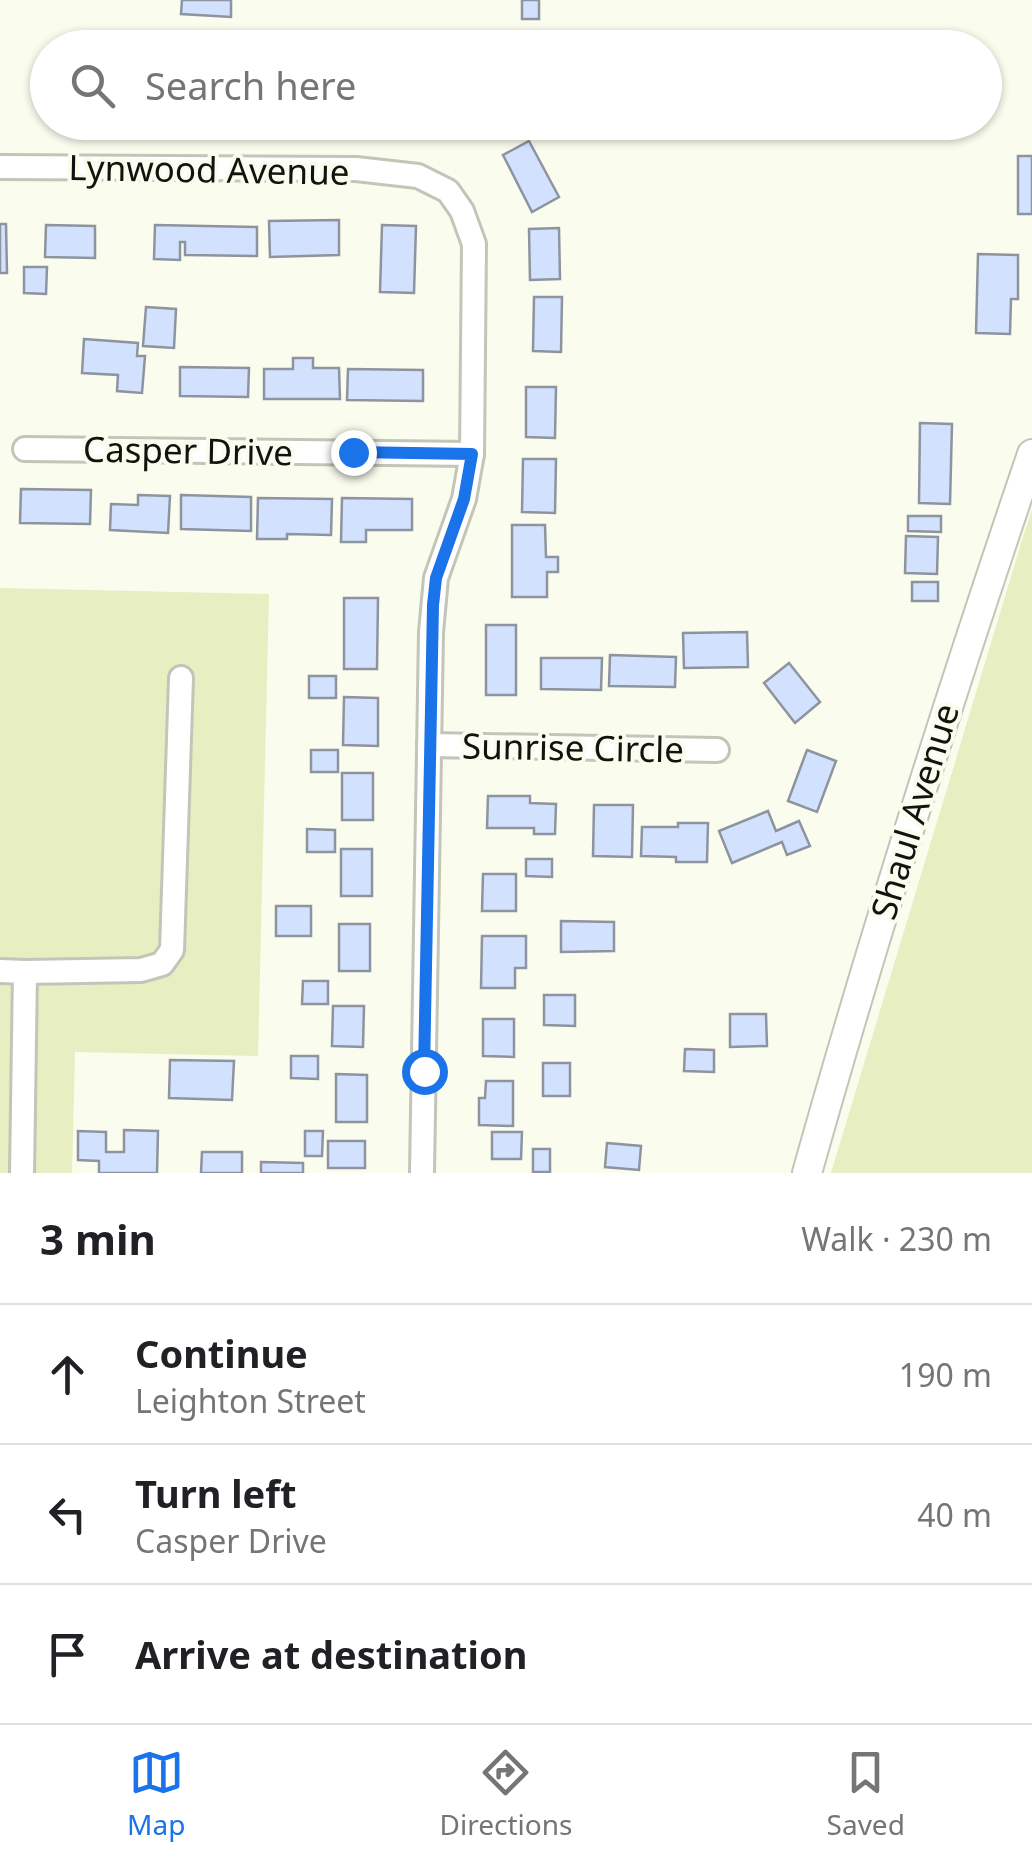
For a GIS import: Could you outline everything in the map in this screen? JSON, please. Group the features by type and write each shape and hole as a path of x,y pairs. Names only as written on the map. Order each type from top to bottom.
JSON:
{"main road":[{"name":"Shaul Avenue","path":"807,1173 945,709 1025,494 1032,454"}],"street":[{"name":"Lynwood Avenue","path":"0,168 356,169 418,176 448,192 462,211 474,244 472,454"},
{"name":"Casper Drive","path":"25,449 472,454"},
{"path":"422,1173 429,745 436,578 464,499 472,454"},
{"path":"0,971 140,970 162,964 172,950 181,678"},
{"name":"Sunrise Circle","path":"429,745 717,750"},
{"path":"22,1173 25,972"}],"green space":[{"path":"1032,510 1032,1173 831,1173 1023,537"},
{"path":"0,588 269,594 258,1056 75,1052 72,1173 0,1173"}],"building":[{"path":"182,0 231,0 231,17 181,14"},
{"path":"522,0 539,0 539,19 522,19"},
{"path":"529,141 559,197 532,212 503,155"},
{"path":"1018,156 1032,156 1032,214 1018,214"},
{"path":"339,220 339,255 270,257 269,221"},
{"path":"0,224 6,224 7,273 0,273"},
{"path":"46,225 95,226 95,258 45,257"},
{"path":"155,225 257,227 257,256 185,255 185,242 180,242 180,260 154,259"},
{"path":"382,225 416,226 414,293 380,292"},
{"path":"559,228 560,279 530,280 529,229"},
{"path":"978,254 1018,255 1018,299 1011,299 1010,334 976,333"},
{"path":"24,267 47,267 46,294 24,293"},
{"path":"534,297 562,297 561,352 533,351"},
{"path":"146,307 176,309 174,348 143,346"},
{"path":"84,339 138,343 137,356 145,356 142,393 117,391 118,375 82,373"},
{"path":"293,358 313,358 313,368 339,368 340,399 264,399 264,369 293,369"},
{"path":"180,367 249,368 248,397 180,396"},
{"path":"348,369 423,370 423,401 347,400"},
{"path":"526,387 556,387 555,438 526,437"},
{"path":"920,423 952,424 950,504 919,503"},
{"path":"523,459 556,459 555,513 522,512"},
{"path":"21,489 91,490 90,524 20,523"},
{"path":"138,495 170,496 168,533 110,530 111,504 138,505"},
{"path":"181,495 251,497 251,531 181,529"},
{"path":"258,498 332,499 331,535 287,534 287,539 257,539"},
{"path":"342,498 412,499 412,530 366,530 366,542 341,542"},
{"path":"908,516 941,516 941,532 908,531"},
{"path":"512,525 545,525 546,557 558,557 558,572 547,572 547,597 512,597"},
{"path":"906,536 938,537 937,574 905,573"},
{"path":"912,582 938,582 938,601 912,601"},
{"path":"344,598 378,598 377,669 344,669"},
{"path":"486,625 516,625 516,695 486,695"},
{"path":"747,632 748,667 684,668 683,633"},
{"path":"610,655 676,657 675,687 609,686"},
{"path":"541,658 602,658 601,690 541,689"},
{"path":"789,663 820,702 795,723 764,683"},
{"path":"309,676 336,676 336,698 309,698"},
{"path":"344,697 378,698 378,746 343,745"},
{"path":"311,750 338,750 338,772 311,772"},
{"path":"807,750 836,761 817,812 788,801"},
{"path":"342,773 373,773 373,820 342,820"},
{"path":"488,796 530,796 530,803 556,804 555,834 534,834 534,828 487,828"},
{"path":"594,805 633,805 632,857 593,856"},
{"path":"768,811 776,831 799,821 810,846 787,855 782,842 732,863 719,831"},
{"path":"678,823 708,823 707,862 641,856 642,827 678,827"},
{"path":"307,829 335,830 335,852 307,852"},
{"path":"341,849 372,849 372,896 341,896"},
{"path":"526,859 552,859 552,877 526,876"},
{"path":"483,874 516,874 516,911 482,911"},
{"path":"276,906 311,906 311,936 276,936"},
{"path":"561,921 614,922 614,951 561,952"},
{"path":"339,924 370,924 370,971 339,971"},
{"path":"482,936 526,936 526,968 515,968 515,988 481,988"},
{"path":"303,981 328,981 328,1004 302,1004"},
{"path":"544,995 575,995 575,1026 544,1025"},
{"path":"333,1006 364,1006 363,1047 332,1046"},
{"path":"730,1014 766,1014 767,1046 730,1047"},
{"path":"483,1019 514,1019 514,1057 483,1056"},
{"path":"685,1049 714,1050 714,1072 684,1071"},
{"path":"291,1056 318,1056 318,1079 291,1078"},
{"path":"170,1060 234,1061 232,1100 169,1098"},
{"path":"543,1063 570,1063 570,1096 543,1096"},
{"path":"336,1074 367,1075 367,1122 336,1122"},
{"path":"486,1081 513,1081 513,1126 479,1125 479,1098 485,1098"},
{"path":"124,1130 158,1131 157,1173 99,1173 99,1161 78,1160 78,1131 106,1132 106,1152 124,1152"},
{"path":"305,1131 323,1131 322,1156 305,1156"},
{"path":"492,1132 522,1132 521,1159 492,1159"},
{"path":"328,1141 365,1141 365,1168 328,1168"},
{"path":"607,1143 641,1146 639,1170 605,1167"},
{"path":"533,1149 550,1149 550,1172 533,1172"},
{"path":"202,1152 242,1152 242,1173 201,1173"},
{"path":"261,1162 303,1163 303,1173 261,1173"}],"route":[{"path":"353,452 472,454 464,499 436,578 433,605 424,1071"}]}
